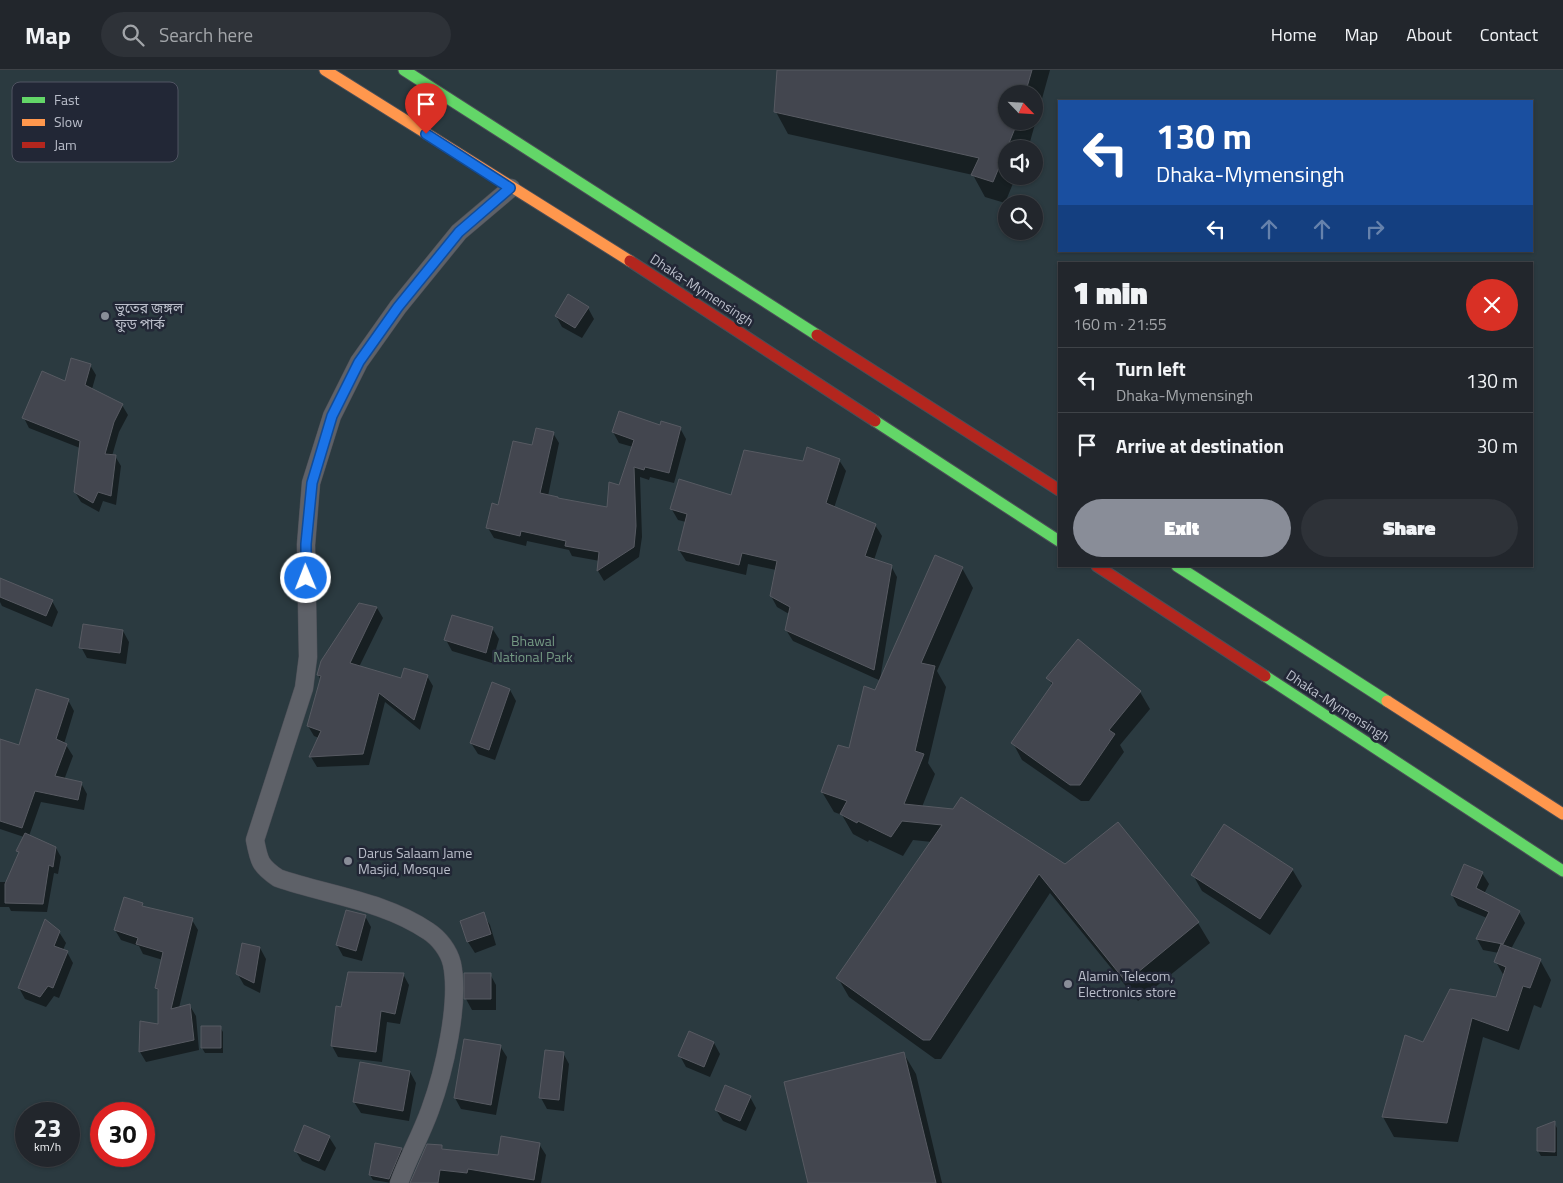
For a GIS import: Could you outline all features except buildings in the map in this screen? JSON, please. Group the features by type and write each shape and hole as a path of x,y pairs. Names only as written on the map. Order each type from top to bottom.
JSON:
{"highway":[{"name":"Dhaka-Mymensingh","path":"325,70 643,270 1058,540"},
{"name":"Dhaka-Mymensingh","path":"404,70 1058,489"},
{"name":"Dhaka-Mymensingh","path":"1099,567 1563,871"},
{"path":"1179,567 1563,814"}],"street":[{"path":"399,1183 430,1110 444,1064 451,1018 453,992 452,962 442,944 429,931 382,908 278,878 268,872 259,861 255,840 304,688 308,657 306,544 312,483 332,416 359,362 398,307 459,232 510,188"}],"green space":[{"name":"Bhawal National Park","path":"0,70 1563,70 1563,1183 0,1183"}],"traffic: fast":[{"path":"404,70 817,335"},
{"path":"875,421 1058,540"},
{"path":"1179,567 1387,701"},
{"path":"1265,676 1563,871"}],"traffic: slow":[{"path":"325,70 630,261"},
{"path":"1387,701 1563,814"}],"traffic: jam":[{"path":"630,261 875,421"},
{"path":"817,335 1058,489"},
{"path":"1099,567 1265,676"}],"place":[{"name":"ভুতের জঙ্গল ফুড পার্ক","path":"105,316"},
{"name":"Darus Salaam Jame Masjid, Mosque","path":"348,861"},
{"name":"Alamin Telecom, Electronics store","path":"1068,984"}],"route":[{"path":"306,578 306,544 312,483 332,416 359,362 398,307 459,232 510,188 426,134"}]}
